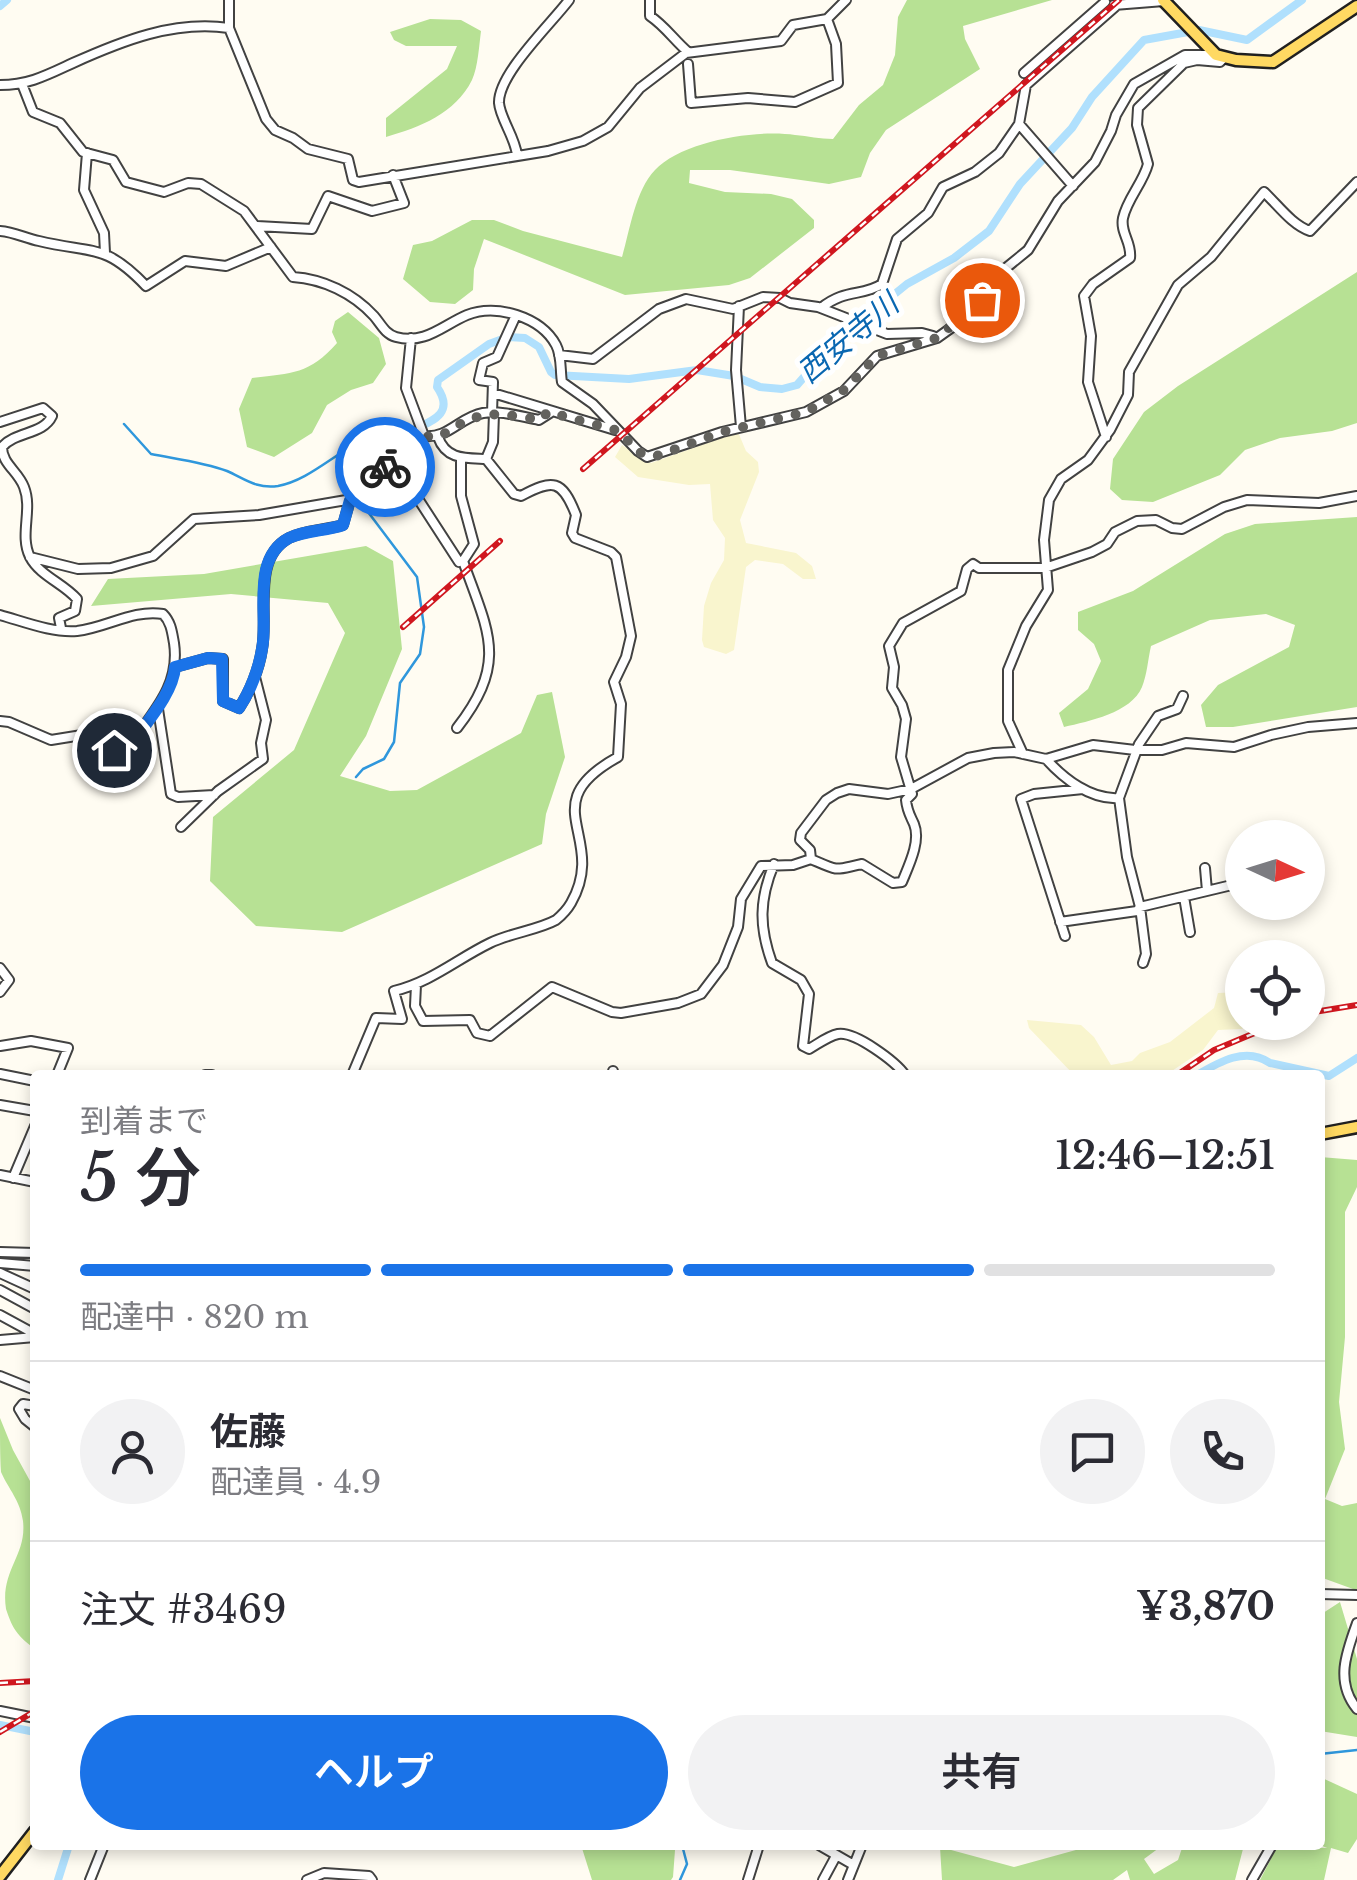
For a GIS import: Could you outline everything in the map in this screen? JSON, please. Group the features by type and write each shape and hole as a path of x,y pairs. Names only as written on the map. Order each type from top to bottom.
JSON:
{"main road":[{"path":"1164,1 1220,56 1273,62 1357,6"},
{"path":"1325,1133 1357,1127"},
{"path":"0,1876 30,1837"}],"street":[{"path":"229,0 228,28 255,99 275,130 308,149 348,159 356,182 556,150 583,141 608,128 640,88 687,52 781,42 793,25 827,19 846,0"},
{"path":"517,155 500,97 520,56 538,40 569,0"},
{"path":"650,0 650,16 687,52 690,103 748,98 765,102 800,100 838,83 836,44 827,19"},
{"path":"1024,74 1104,1 1116,6 1164,1"},
{"path":"821,308 839,295 882,284 897,240 928,214 943,186 975,172 999,153 1019,124 1026,86 1116,6"},
{"path":"0,85 36,82 134,38 184,26 228,28"},
{"path":"22,84 33,112 60,124 87,153 114,160 126,182 164,192 188,183 201,184 244,211 293,277 325,282 372,314 388,333 411,338 432,335 478,311 496,310 516,316 547,334 559,355 562,382 593,404 638,452 654,457 741,427 806,412 844,390 877,356 937,338 976,306 1001,272 1028,250 1058,201 1095,162 1134,84 1185,55 1220,56 1220,62 1184,63 1138,108 1137,125 1148,164 1123,214 1122,228 1130,244 1130,258 1093,284 1084,296 1091,336 1088,382 1106,436"},
{"path":"1019,124 1073,186"},
{"path":"87,153 84,190 104,233 104,253"},
{"path":"257,226 312,229 328,196 372,211 404,202 393,176"},
{"path":"1023,754 1008,721 1008,670 1026,626 1048,590 1044,540 1049,500 1061,479 1088,460 1106,436 1128,395 1129,372 1170,296 1187,274 1218,250 1264,192 1305,231 1357,182"},
{"path":"0,231 104,253 146,286 185,261 226,266 272,247"},
{"path":"559,355 589,360 599,357 658,309 674,302 700,300 723,308 763,296 821,308 886,334 922,333 937,338"},
{"path":"739,306 736,370 741,427"},
{"path":"486,459 493,442 493,382 479,380 483,363 498,357 516,316"},
{"path":"411,338 406,388 424,436"},
{"path":"493,393 619,431"},
{"path":"0,422 42,408 52,416 48,424 10,438 2,447 2,458 24,485 30,557 76,600 76,611 59,618 61,628"},
{"path":"30,557 78,568 112,568 153,556 194,519 259,515 358,498 382,470 424,436 438,438 464,420 493,413 540,420 550,412"},
{"path":"354,1070 376,1018 402,1019 394,991 416,985 487,944 550,923 566,912 582,876 584,859 575,813 578,792 588,775 618,756 620,704 614,682 631,636 616,557 575,538 572,533 576,515 564,491 555,483 545,483 521,496 514,494 486,459 462,458 442,447 438,438"},
{"path":"410,447 403,460 402,474 459,562"},
{"path":"457,728 472,708 491,666 490,637 463,561 474,544 461,496 462,458"},
{"path":"416,985 415,1006 424,1021 470,1020 478,1032 490,1036 552,988 612,1012 688,1000 708,988 722,965 738,927 741,899 761,866 793,865 811,859 845,871 862,864 899,884 915,844 915,825 907,809 906,800 912,794 901,757 904,710 892,688 894,668 889,646 903,623 962,591 972,564 979,568 1046,568 1092,552 1107,544 1115,532 1137,521 1156,520 1182,529 1224,507 1248,500 1319,503 1357,496"},
{"path":"175,667 208,658 222,659 223,701 237,708 247,696 263,646 264,578 274,556 287,539 343,525 350,500"},
{"path":"0,615 46,628 82,631 141,614 163,614 170,622 175,667 158,709 124,755 99,750 82,734 51,740 0,721"},
{"path":"180,827 214,795 264,759 261,742 266,720 254,672"},
{"path":"1143,963 1146,954 1140,907 1127,857 1119,798 1136,750 1158,716 1178,710 1183,696"},
{"path":"158,709 170,794 214,795"},
{"path":"1046,759 1092,745 1136,750 1162,750 1186,743 1234,748 1270,735 1325,724 1357,723"},
{"path":"811,859 810,850 800,840 801,832 826,800 849,789 888,794 911,789 968,758 994,752 1046,759 1083,789 1103,799 1119,798"},
{"path":"1065,936 1021,798 1083,789"},
{"path":"774,864 761,904 764,936 772,963 801,980 810,994 803,1046 809,1049 838,1034 849,1034 889,1058 900,1070"},
{"path":"1205,868 1208,891"},
{"path":"1060,922 1107,918 1225,887"},
{"path":"1184,897 1190,932"},
{"path":"0,968 8,980 0,992"},
{"path":"0,1046 31,1041 68,1048 60,1070"},
{"path":"0,1074 30,1080"},
{"path":"0,1105 30,1109"},
{"path":"12,1178 30,1137"},
{"path":"0,1175 30,1181"},
{"path":"0,1252 30,1253"},
{"path":"0,1262 30,1265"},
{"path":"3,1276 30,1287"},
{"path":"0,1290 30,1305"},
{"path":"0,1315 30,1332"},
{"path":"0,1340 30,1336"},
{"path":"0,1376 30,1388"},
{"path":"30,1405 24,1404 19,1409 30,1423"},
{"path":"1325,1594 1357,1595"},
{"path":"1357,1623 1344,1676 1348,1698 1357,1709"},
{"path":"0,1711 30,1717"},
{"path":"90,1880 102,1850"},
{"path":"748,1880 757,1850"},
{"path":"827,1850 852,1864"},
{"path":"848,1880 859,1850"},
{"path":"1252,1880 1268,1850"},
{"path":"824,1880 836,1856"},
{"path":"307,1880 324,1874 369,1876 372,1880"}],"shaded area":[{"path":"738,432 746,451 758,462 759,472 740,520 746,543 796,553 812,566 816,579 803,579 783,564 755,560 746,567 734,650 726,654 704,647 702,640 704,606 724,560 725,538 713,520 710,484 689,485 638,477 615,457 622,445 651,463"},
{"path":"1218,993 1225,993 1225,1030 1218,1030 1203,1050 1173,1070 1069,1070 1029,1028 1027,1020 1081,1025 1094,1037 1111,1065 1132,1061 1140,1053 1170,1042 1214,1008"}],"green space":[{"path":"907,0 1052,0 963,26 980,69 886,130 870,153 861,177 829,184 730,170 690,170 689,183 725,192 792,199 814,220 814,228 750,278 729,285 625,295 484,239 474,269 473,290 455,304 430,302 403,279 413,245 432,241 472,220 494,220 622,257 634,211 648,179 683,151 721,139 761,134 833,139 859,105 883,85 895,55 898,17"},
{"path":"430,19 461,20 481,31 474,75 465,92 446,110 424,124 386,137 386,118 447,69 457,46 406,46 394,40 390,32"},
{"path":"1357,272 1357,423 1332,431 1280,438 1245,450 1220,475 1153,502 1122,500 1110,489 1113,459 1144,412 1178,386"},
{"path":"348,312 379,338 386,364 373,383 351,390 327,405 312,433 274,457 247,447 239,409 252,378 299,371 317,361 337,343 332,332 335,321"},
{"path":"1357,517 1357,707 1233,727 1206,727 1201,705 1218,685 1289,647 1295,625 1266,614 1210,620 1151,646 1137,696 1119,710 1064,727 1059,713 1088,689 1101,661 1094,644 1078,630 1078,612 1133,591 1225,534 1255,524"},
{"path":"366,546 393,561 402,649 366,736 340,776 390,791 417,790 521,733 537,695 552,692 565,757 546,814 542,844 342,932 256,926 210,881 213,817 294,750 345,633 328,603 231,594 91,606 108,579 204,574"},
{"path":"1325,1157 1357,1160 1357,1187 1345,1212 1345,1337 1339,1402 1345,1449 1325,1499"},
{"path":"0,1418 30,1481 30,1645 15,1630 6,1609 7,1584 21,1544 23,1521 1,1472"},
{"path":"1325,1499 1342,1506 1357,1503 1357,1589 1325,1579"},
{"path":"1340,1602 1357,1659 1357,1737 1325,1732 1325,1612"},
{"path":"1325,1779 1357,1794 1357,1839 1348,1853 1331,1848 1324,1880 1260,1880 1275,1850 1327,1848"},
{"path":"583,1850 675,1850 671,1880 592,1880"},
{"path":"940,1850 1014,1867 1076,1850 1156,1850 1144,1859 1154,1874 1178,1860 1181,1850 1243,1850 1235,1880 1130,1880 1127,1870 1113,1880 942,1880"}],"waterway":[{"path":"0,6 7,0"},
{"name":"西安寺川","path":"405,434 431,422 442,411 438,380 489,344 508,337 525,338 539,347 555,375 629,379 697,370 734,376 760,387 782,389 797,385 833,344 907,284 954,258 989,231 1020,184 1144,40 1199,30 1247,40 1302,0"},
{"path":"124,424 151,454 209,465 270,487 294,481 370,437 404,433"},
{"path":"355,494 371,469 405,434"},
{"path":"356,777 384,759 394,742 400,683 420,654 424,627 417,577 359,500"},
{"path":"1206,1070 1242,1056 1302,1070"},
{"path":"1325,1075 1357,1058"},
{"path":"0,1725 30,1731"},
{"path":"1325,1753 1357,1750"},
{"path":"58,1880 67,1850"},
{"path":"680,1880 687,1864 683,1850"}],"railway":[{"path":"583,469 1119,0"},
{"path":"403,627 500,541"},
{"path":"1325,1010 1357,1005"},
{"path":"1184,1070 1238,1040"},
{"path":"0,1683 30,1681"},
{"path":"0,1732 30,1714"}],"way so far":[{"path":"385,467 424,436 438,438 464,420 488,412 540,420 548,412 563,415 619,431 643,456 654,457 722,432 806,412 844,390 877,356 937,338 982,300"}],"route":[{"path":"114,750 124,755 158,709 175,667 219,657 223,701 239,708 261,656 264,578 274,556 287,539 343,525 350,500 358,498 385,467"}]}
